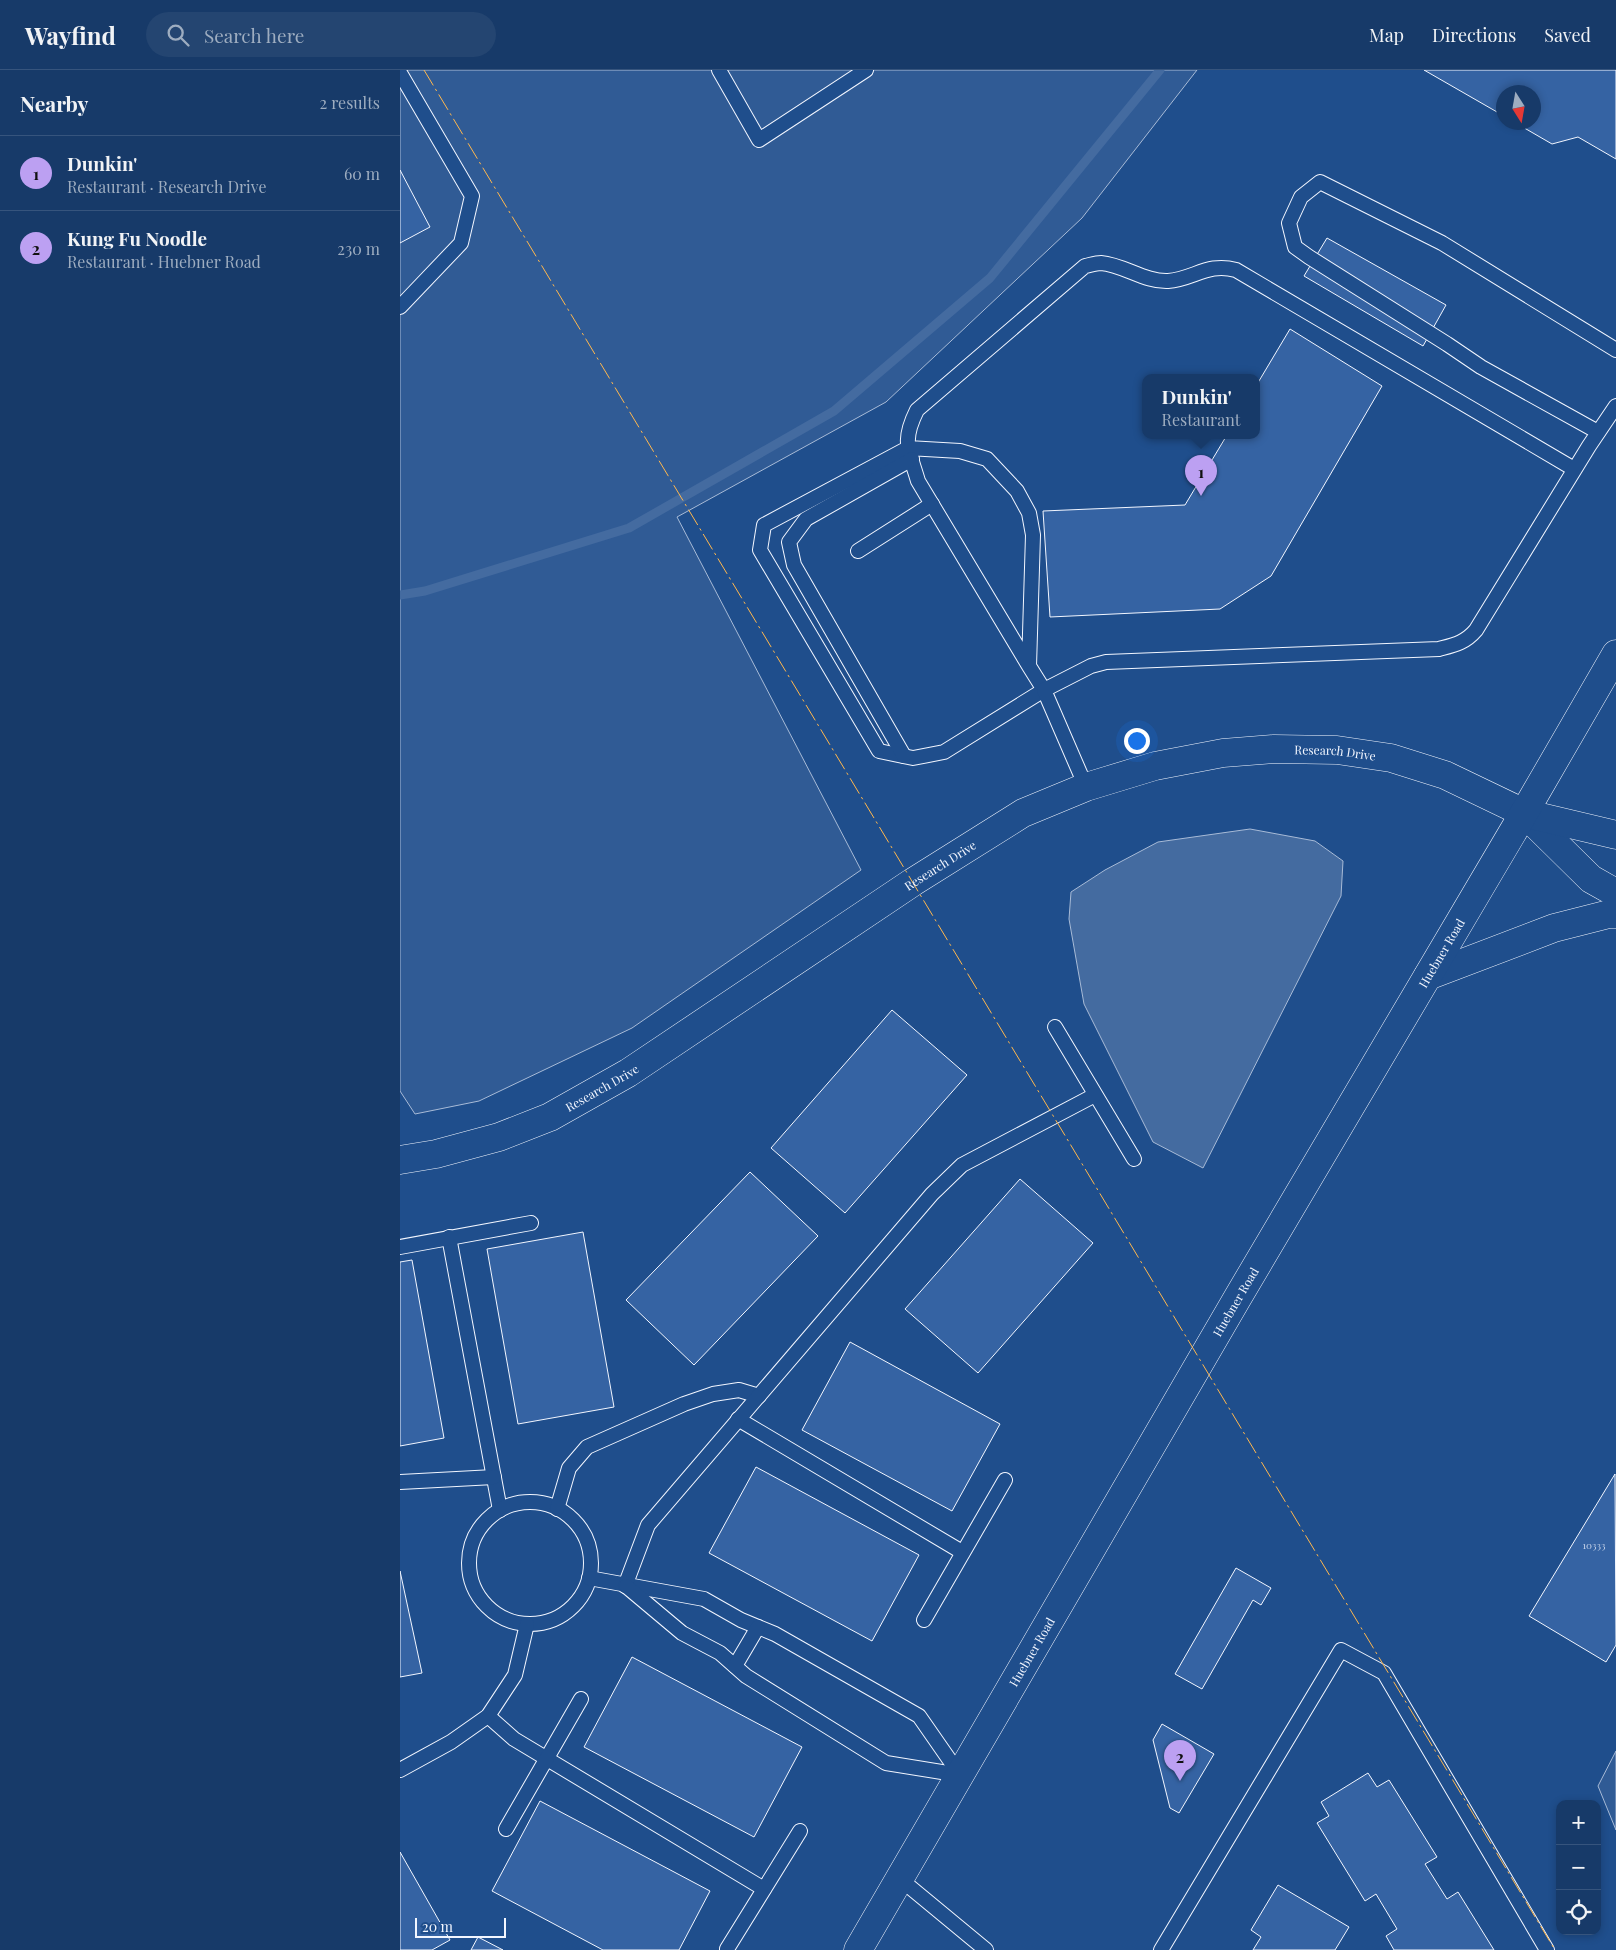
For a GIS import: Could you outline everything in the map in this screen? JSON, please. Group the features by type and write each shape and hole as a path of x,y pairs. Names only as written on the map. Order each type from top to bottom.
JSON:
{"main road":[{"name":"Huebner Road","path":"858,1950 1238,1296 1616,654"},
{"name":"Research Drive","path":"400,1160 436,1154 499,1137 550,1117 628,1073 913,882 1023,813 1086,786 1155,766 1223,753 1274,750 1337,750 1391,758 1445,775 1524,813 1616,834"},
{"name":"Research Drive","path":"1524,813 1591,879 1616,894"},
{"path":"1428,976 1554,928 1609,914 1616,914"}],"lane":[{"path":"719,70 759,140 866,70"},
{"path":"400,73 472,196 461,243 400,307"},
{"path":"1598,432 1481,367 1294,247 1289,223 1301,196 1320,182 1442,243 1616,350"},
{"path":"1086,786 1044,690 918,481 906,441 908,426 917,410 1085,266 1099,263 1155,280 1168,281 1224,267 1236,270 1574,469"},
{"path":"1029,666 1033,535 1029,513 1016,492 987,459 960,451 910,453 764,526 760,550 879,751 912,758 944,752 1044,690 1091,666 1106,662 1439,649 1460,644 1476,630 1574,469 1616,406"},
{"path":"904,756 794,565 789,542 806,519 910,453"},
{"path":"858,551 932,504"},
{"path":"1054,1027 1134,1159"},
{"path":"625,1586 648,1525 932,1194 962,1165 1095,1095"},
{"path":"400,1246 531,1223"},
{"path":"449,1238 500,1510"},
{"path":"557,1509 569,1468 587,1447 684,1404 713,1394 739,1390 759,1396"},
{"path":"738,1420 962,1552"},
{"path":"400,1482 494,1477"},
{"path":"924,1620 1004,1480"},
{"path":"524,1502 541,1503 557,1509 571,1518 581,1530 588,1545 591,1562 589,1578 583,1594 572,1607 559,1617 543,1622 527,1624 510,1621 495,1614 483,1603 474,1588 469,1573 469,1556 473,1540 481,1525 500,1510 524,1502"},
{"path":"589,1578 625,1586 704,1598 741,1620 775,1634 919,1716 960,1775"},
{"path":"625,1586 682,1633 720,1653 746,1676 886,1763 960,1775"},
{"path":"400,1770 451,1742 488,1716 514,1675 527,1624"},
{"path":"735,1666 758,1627"},
{"path":"1161,1950 1341,1650 1384,1673 1546,1950"},
{"path":"506,1829 581,1699"},
{"path":"488,1716 514,1740 764,1889"},
{"path":"727,1949 800,1830"},
{"path":"900,1878 986,1950"}],"shaded area":[{"path":"400,70 1197,70 1082,218 886,402 677,517 861,870 632,1028 479,1101 415,1114 400,1091"},
{"path":"1250,829 1315,841 1343,861 1341,896 1203,1168 1153,1142 1084,1004 1069,919 1071,892 1105,870 1158,842"},
{"path":"1616,1751 1616,1830 1598,1786"}],"building":[{"path":"1424,70 1616,70 1616,159 1578,137 1552,144 1528,130 1541,130 1541,85 1496,85 1496,111"},
{"path":"400,170 430,227 400,243"},
{"path":"1327,238 1446,305 1423,346 1304,276"},
{"path":"1290,329 1382,386 1271,576 1220,609 1050,617 1043,511 1185,505 1225,439 1260,439 1260,379"},
{"path":"892,1010 967,1075 845,1213 771,1148"},
{"path":"750,1172 818,1236 694,1365 626,1300"},
{"path":"1020,1179 1093,1243 978,1373 905,1309"},
{"path":"583,1232 614,1407 518,1424 487,1249"},
{"path":"412,1260 444,1438 400,1446 400,1262"},
{"path":"850,1342 1000,1424 952,1511 802,1430"},
{"path":"756,1467 919,1555 872,1641 709,1553"},
{"path":"1615,1474 1616,1645 1606,1662 1529,1616"},
{"path":"1236,1568 1271,1588 1261,1605 1253,1600 1202,1689 1175,1674"},
{"path":"400,1571 422,1673 400,1677"},
{"path":"632,1657 802,1747 754,1837 584,1747"},
{"path":"1162,1724 1214,1754 1179,1813 1170,1808 1153,1740"},
{"path":"1368,1773 1377,1787 1389,1780 1437,1857 1425,1864 1447,1899 1458,1892 1494,1950 1394,1950 1386,1936 1397,1929 1376,1894 1365,1901 1317,1823 1329,1816 1321,1802"},
{"path":"540,1801 710,1891 679,1950 603,1950 492,1891"},
{"path":"400,1852 450,1940 432,1950 400,1950"},
{"path":"1278,1885 1349,1927 1335,1950 1253,1950 1261,1937 1251,1930"},
{"path":"478,1937 503,1950 471,1950"}],"waterway":[{"path":"400,595 425,591 629,528 834,411 990,278 1160,70"}],"power":[{"path":"424,70 1555,1950"}],"place":[{"name":"Dunkin'","path":"1201,496"},
{"name":"Kung Fu Noodle","path":"1180,1781"}]}
